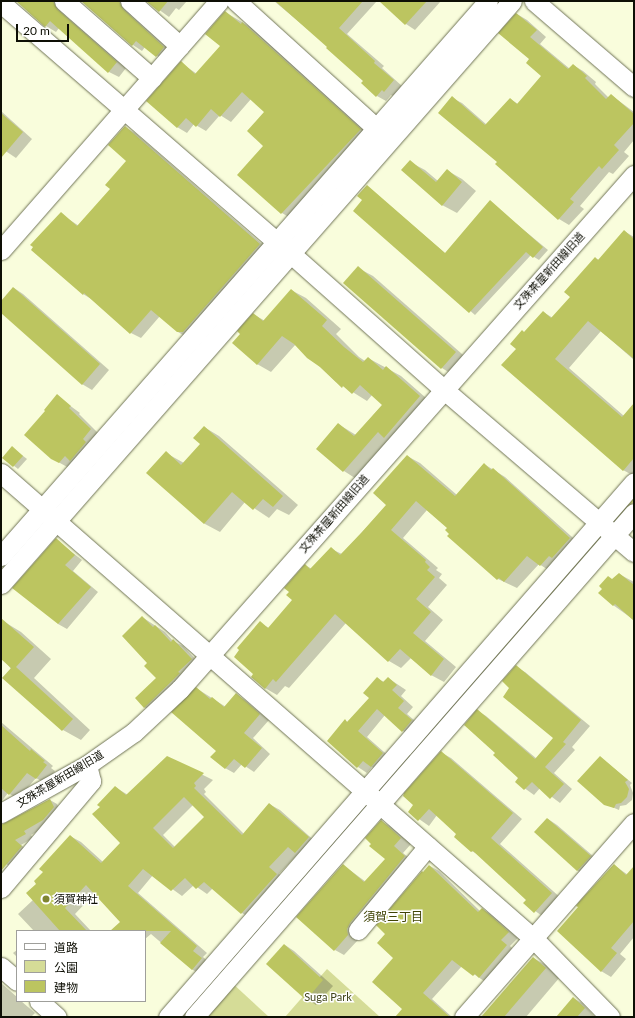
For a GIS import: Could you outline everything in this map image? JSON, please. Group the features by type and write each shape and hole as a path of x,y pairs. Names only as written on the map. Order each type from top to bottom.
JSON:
{"street":[{"path":"64,1 152,78"},
{"path":"130,1 180,46"},
{"path":"236,1 377,129"},
{"path":"1,584 56,522 284,247 377,129 488,1"},
{"path":"1,556 42,509 512,1"},
{"path":"534,1 634,87"},
{"path":"1,3 284,247 443,389 634,552"},
{"path":"1,250 180,46 209,5"},
{"name":"文殊茶屋新田線旧道","path":"1,813 88,765 134,732 180,689 634,174"},
{"path":"1,473 533,938 610,1017"},
{"path":"168,1017 364,789 634,482"},
{"path":"194,1017 634,513"},
{"path":"1,888 91,781 88,765"},
{"path":"464,1017 634,823"},
{"path":"358,930 428,846"},
{"path":"1,967 16,980"},
{"path":"40,1002 57,1017"}],"green space":[{"name":"Suga Park","path":"327,969 380,1017 285,1017"},
{"path":"231,982 269,1017 199,1017"}],"building":[{"path":"16,1 53,1 57,9 117,62 108,73 50,21 45,27"},
{"path":"81,1 119,1 123,9 164,47 156,57 136,41 132,46"},
{"path":"146,1 168,1 159,12"},
{"path":"275,1 363,1 339,28 375,61 374,63 394,80 384,92 382,90 376,97 361,83 363,81"},
{"path":"379,1 427,1 405,25"},
{"path":"225,11 241,24 242,22 361,129 281,214 237,175 263,146 247,131 264,112 242,92 220,117 211,109 196,127 186,118 177,128 146,101 181,61 195,74 220,46 205,34"},
{"path":"516,13 537,30 530,37 568,69 573,64 587,76 585,78 606,99 611,94 634,114 634,123 614,145 619,150 602,169 599,166 570,199 574,202 558,220 495,164 497,162 438,113 452,96 485,125 510,98 517,104 541,76 526,63 529,59 498,33"},
{"path":"1,113 23,132 1,158"},
{"path":"125,126 260,244 183,332 177,332 151,310 130,334 84,293 83,295 31,250 33,247 30,245 61,212 77,226 110,189 105,185 126,161 108,145"},
{"path":"410,160 436,182 447,169 462,182 442,206 401,170"},
{"path":"367,185 445,253 490,200 543,247 533,258 526,252 469,313 353,211 362,200 357,196"},
{"path":"624,230 634,239 634,359 588,321 555,359 622,417 634,403 634,458 623,471 501,365 516,349 510,344 522,330 524,332 543,311 551,318 570,297 564,292 595,257 598,260"},
{"path":"358,266 456,352 441,369 343,283"},
{"path":"13,287 100,364 82,385 1,313 1,301"},
{"path":"291,289 327,320 322,326 344,347 363,362 368,357 383,370 386,366 420,396 384,438 378,432 343,472 316,449 338,423 354,436 382,405 360,385 352,394 343,386 342,388 320,367 307,358 294,344 282,336 257,365 232,343 240,334 237,331 253,313 263,321"},
{"path":"57,394 71,406 69,408 91,429 83,439 86,442 70,461 65,456 59,463 51,459 24,435 45,411 44,410"},
{"path":"204,426 283,496 273,507 263,499 253,510 232,492 204,524 146,473 166,451 181,465 200,444 193,438"},
{"path":"12,446 23,456 13,467 2,458"},
{"path":"407,455 455,496 484,463 491,470 493,468 570,538 552,558 549,556 540,566 527,556 504,582 499,578 497,580 447,536 449,534 445,530 447,528 416,501 391,530 426,560 425,562 430,567 427,570 435,577 416,599 431,612 413,633 444,659 431,676 400,649 388,662 335,614 276,682 273,679 265,689 251,677 253,674 234,657 239,650 237,648 260,621 268,628 292,600 286,595 289,592 284,588 305,564 310,569 331,547 340,555 386,505 373,493"},
{"path":"56,538 75,555 65,565 91,587 58,624 12,588"},
{"path":"619,573 634,585 634,621 615,604 613,606 598,593 602,589 599,586 608,576 612,579"},
{"path":"142,616 153,627 155,625 171,642 173,639 192,659 178,672 180,673 144,708 135,698 156,678 144,666 147,663 122,636"},
{"path":"1,618 34,647 16,667 73,719 62,731 2,678 11,668 1,659"},
{"path":"516,665 581,720 563,742 566,744 545,767 564,784 550,799 532,782 524,790 515,782 518,778 493,755 495,753 464,725 477,709 535,759 553,738 503,697 509,688 502,681"},
{"path":"377,677 383,682 388,677 397,685 392,690 404,701 398,708 412,720 402,732 377,709 358,731 383,753 371,767 363,761 357,768 327,741 345,719 347,722 369,698 363,693"},
{"path":"196,687 210,699 212,697 224,707 236,693 260,714 244,733 262,748 245,768 234,759 225,769 210,757 216,751 171,712"},
{"path":"1,725 30,751 31,749 45,761 43,762 47,765 36,779 27,773 9,795 1,788"},
{"path":"441,751 513,813 491,838 552,893 534,913 523,903 526,900 473,851 471,852 454,837 456,834 429,809 418,821 408,812 413,805 403,796 404,793"},
{"path":"167,756 204,773 194,783 196,786 194,788 242,835 269,803 309,837 295,853 288,847 269,867 277,874 241,914 204,882 196,889 185,878 171,891 143,869 128,886 197,946 193,951 202,958 192,970 160,943 171,931 111,930 120,922 86,885 65,908 86,930 59,930 26,893 36,884 34,881 43,872 39,869 70,835 101,863 120,843 92,814 100,807 97,805 115,786 126,795","holes":["184,797 204,817 173,848 153,828"]},
{"path":"600,756 628,780 625,782 629,789 627,797 621,803 616,804 614,808 604,805 577,781"},
{"path":"50,799 54,807 43,820 24,831 26,834 15,840 22,846 1,871 1,825"},
{"path":"547,818 591,856 577,871 534,832"},
{"path":"381,820 401,838 394,846 405,856 350,923 347,929 348,935 334,951 296,917 343,864 364,882 385,859 369,846 371,844 365,838"},
{"path":"614,864 626,875 634,866 634,921 611,948 617,953 601,972 557,931 578,907 576,906 579,902"},
{"path":"429,865 478,912 482,908 509,932 501,940 507,945 479,978 475,974 473,976 452,960 423,993 450,1017 395,1017 402,1009 372,982 393,958 377,943 385,934 376,925 422,871 423,872"},
{"path":"284,944 323,980 306,1000 266,964"},
{"path":"533,957 546,968 504,1017 481,1017"},
{"path":"573,997 585,1008 577,1017 556,1017"}],"waterway":[{"path":"613,521 634,497"},
{"path":"495,656 603,533"}],"place":[{"name":"須賀神社","path":"46,899"}],"district":[{"name":"須賀三丁目","path":"393,917"}]}
